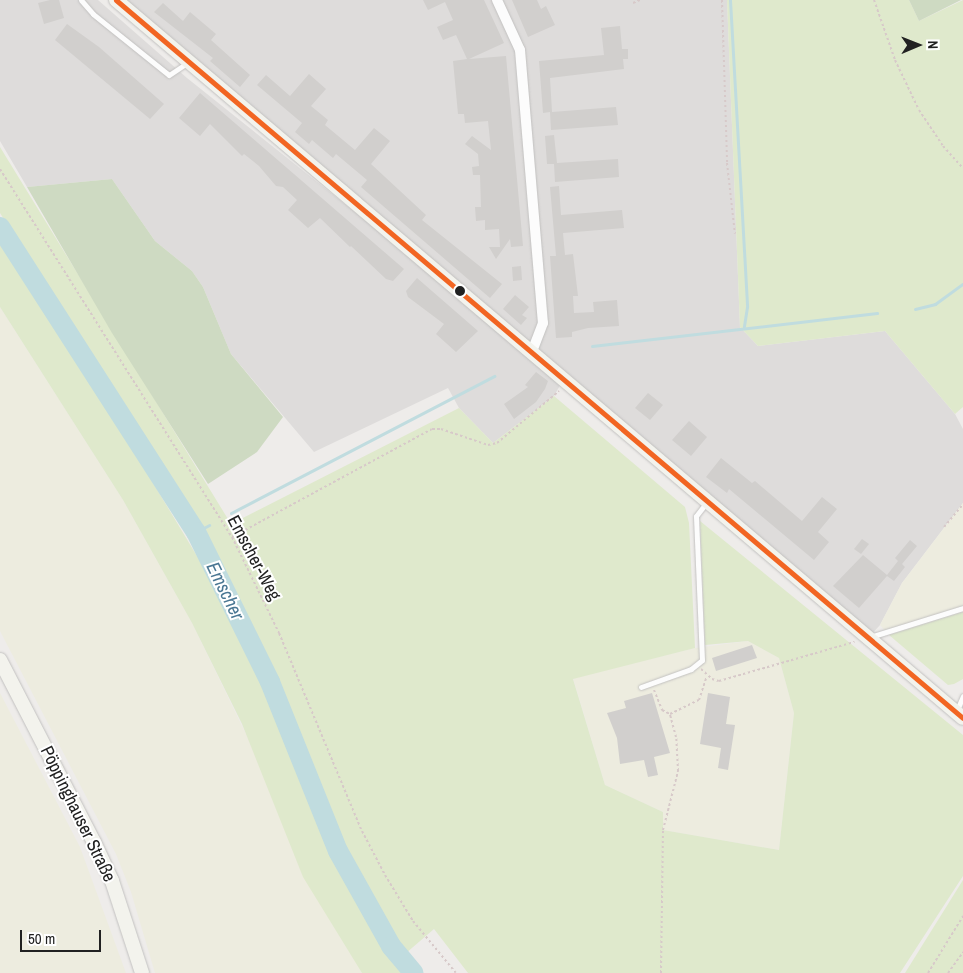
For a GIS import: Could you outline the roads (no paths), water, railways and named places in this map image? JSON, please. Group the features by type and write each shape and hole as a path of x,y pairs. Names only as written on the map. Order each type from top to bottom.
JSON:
{"main road":[{"path":"116,0 188,63 532,351 960,715"},
{"name":"Pöppinghauser Straße","path":"1,664 94,842 112,881 142,973"}],"street":[{"path":"497,0 520,50 543,323 532,351"}],"lane":[{"path":"81,0 93,14 169,75 188,63"},
{"path":"641,688 698,666 702,660 696,516 708,500"},
{"path":"869,637 963,608"},
{"path":"960,715 963,696"}],"waterway":[{"path":"730,0 747,307 744,327"},
{"name":"Emscher","path":"0,227 196,532 270,682 338,851 391,946 414,973"},
{"path":"915,309 935,304 963,284"},
{"path":"592,346 877,313"},
{"path":"231,513 494,376"},
{"path":"196,532 209,525"}]}
